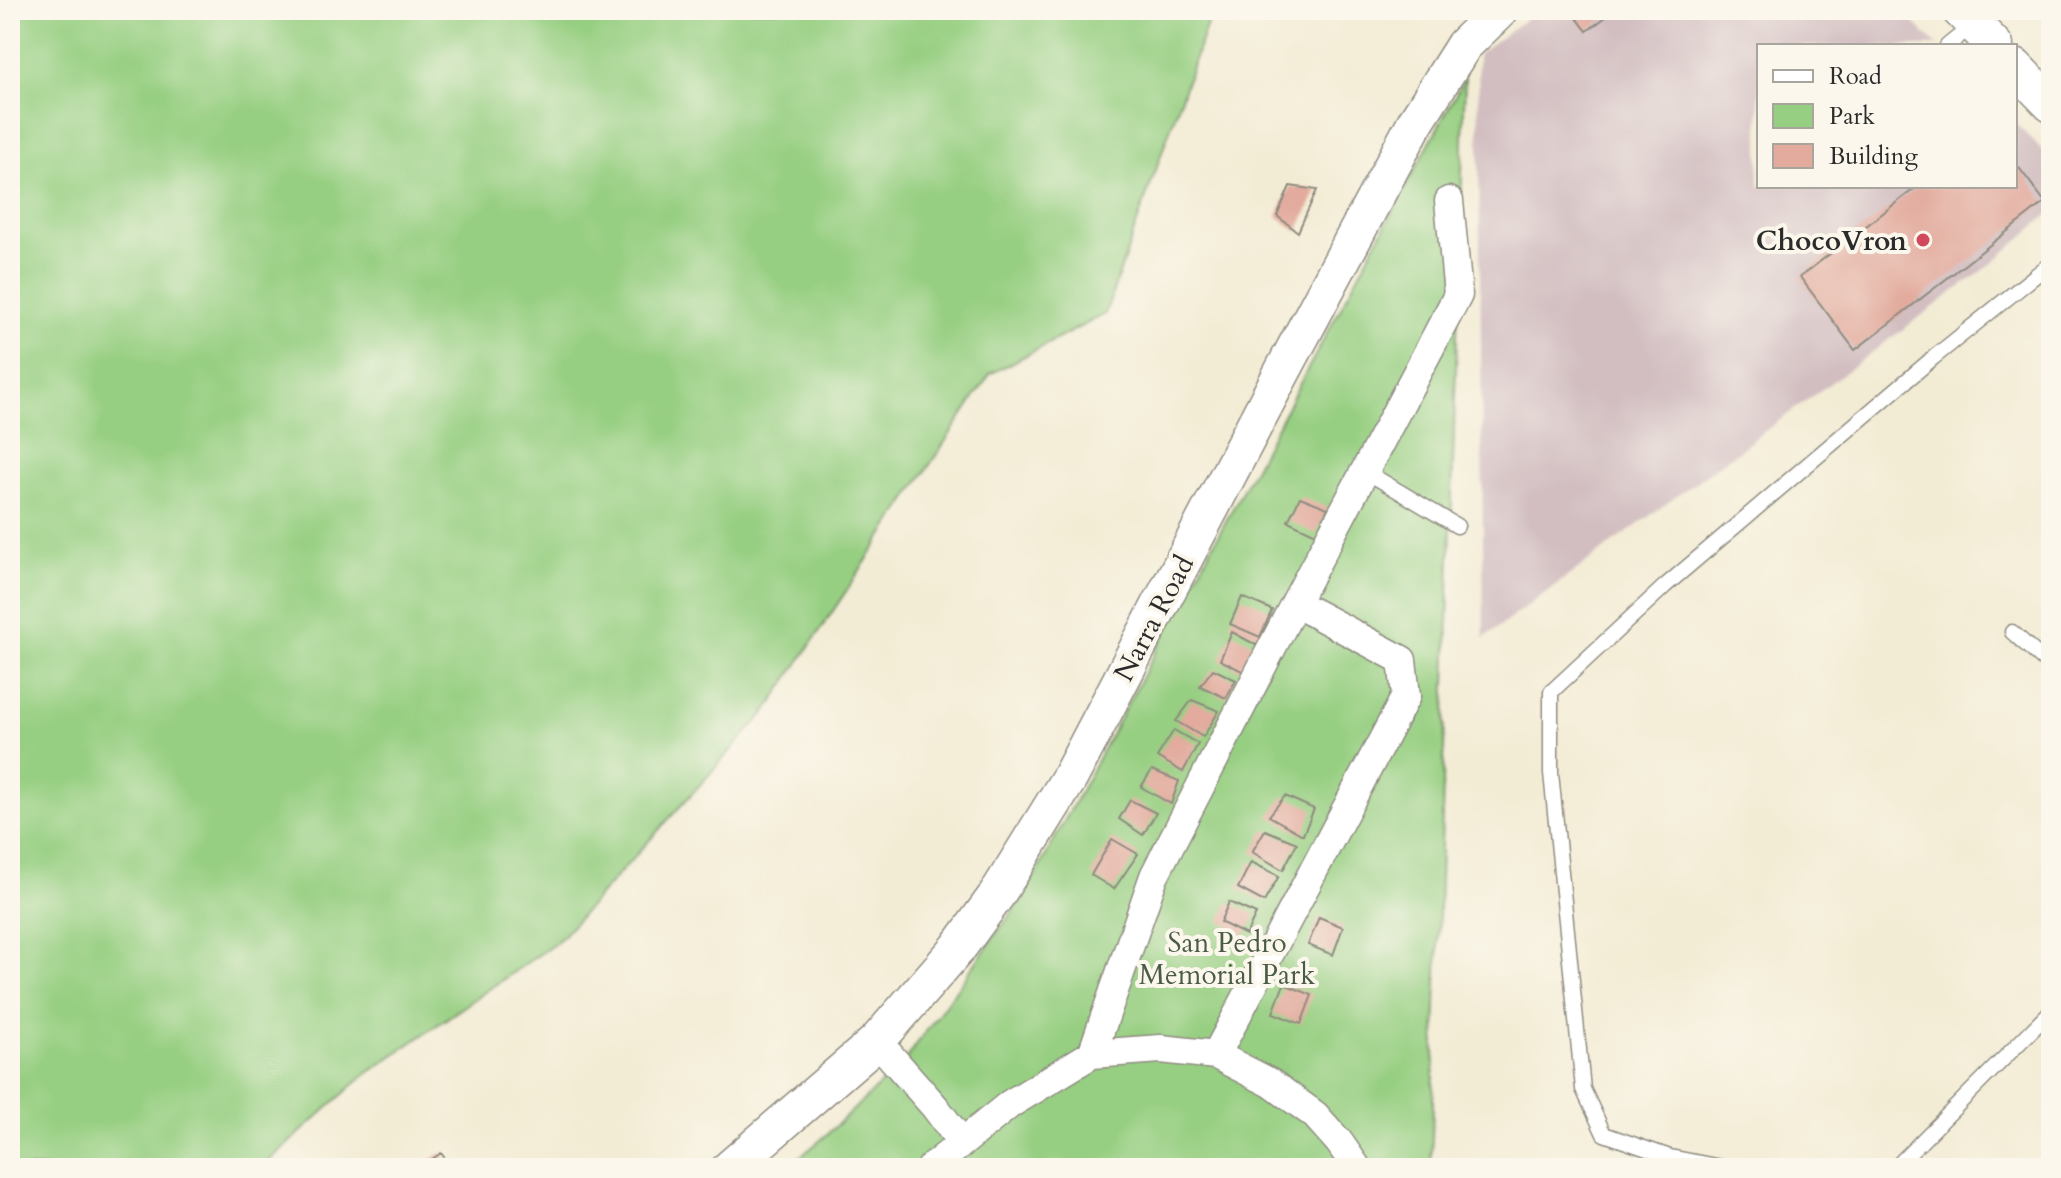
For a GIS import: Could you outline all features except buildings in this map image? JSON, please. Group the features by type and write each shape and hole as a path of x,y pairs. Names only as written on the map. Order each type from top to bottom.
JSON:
{"street":[{"name":"Narra Road","path":"730,1168 877,1041 958,948 996,896 1070,777 1416,121 1464,45 1500,10"},
{"path":"2017,69 2051,104"},
{"path":"1092,1054 1154,876 1458,295 1449,201"},
{"path":"1216,1055 1406,696 1402,660 1295,603"},
{"path":"877,1041 962,1143"},
{"path":"931,1168 1010,1104 1092,1054 1161,1049 1216,1055 1271,1083 1315,1115 1357,1168"}],"lane":[{"path":"1950,44 1976,27"},
{"path":"1726,1168 1670,1157 1604,1134 1583,1089 1551,773 1551,692 1676,576 1933,358 2051,263"},
{"path":"1365,471 1457,526"},
{"path":"2012,632 2051,667"},
{"path":"1895,1168 2051,1011"}],"shaded area":[{"path":"1538,10 1901,10 1936,44 1757,44 1757,188 2017,188 2017,125 2051,159 2051,212 1989,266 1484,638 1478,54"}],"green space":[{"path":"10,10 1212,10 1105,314 990,374 766,712 557,942 362,1077 261,1168 10,1168"},
{"name":"San Pedro Memorial Park","path":"1465,77 1431,1168 787,1168 903,1063 1024,896"}],"place":[{"name":"ChocoVron","path":"1923,240"}]}
